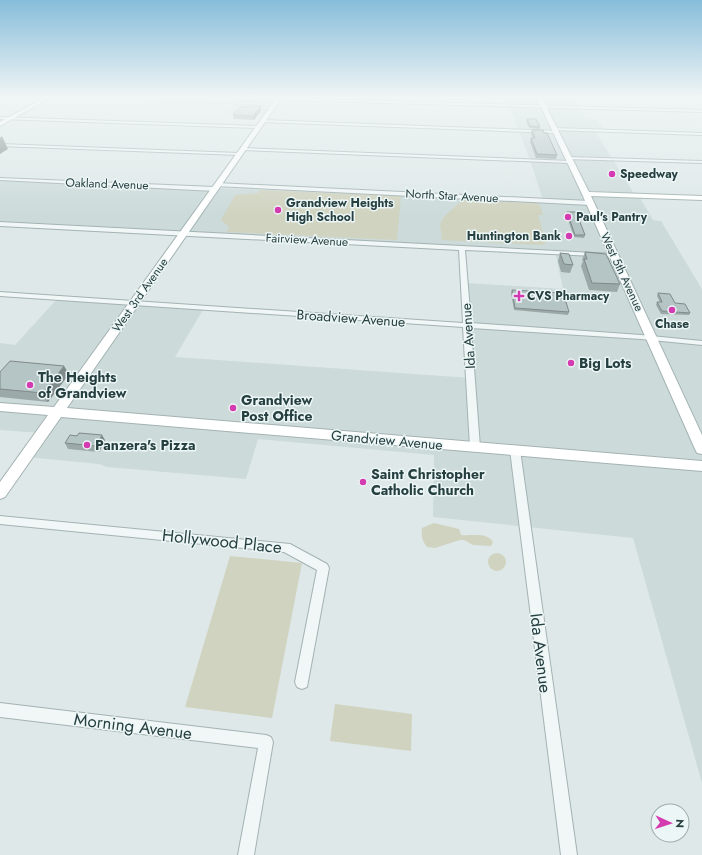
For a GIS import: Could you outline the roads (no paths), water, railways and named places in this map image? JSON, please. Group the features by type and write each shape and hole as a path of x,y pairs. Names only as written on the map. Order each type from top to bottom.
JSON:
{"main road":[{"name":"West 3rd Avenue","path":"0,493 252,136"},
{"name":"West 5th Avenue","path":"558,136 588,198 702,449"},
{"name":"North Star Avenue","path":"588,198 702,198"},
{"name":"Grandview Avenue","path":"0,407 702,466"}],"street":[{"path":"0,145 239,154"},
{"path":"243,149 569,160 702,162"},
{"name":"Oakland Avenue","path":"0,179 216,187"},
{"name":"North Star Avenue","path":"216,187 588,198"},
{"name":"Fairview Avenue","path":"0,224 614,256"},
{"name":"Ida Avenue","path":"462,248 474,447"},
{"name":"Broadview Avenue","path":"0,294 702,343"},
{"name":"Ida Avenue","path":"515,450 569,855"},
{"name":"Hollywood Place","path":"0,520 286,547 323,568 302,682"},
{"name":"Morning Avenue","path":"0,710 266,742 246,855"}],"place":[{"name":"Speedway","path":"612,174"},
{"name":"Grandview Heights High School","path":"278,210"},
{"name":"Paul's Pantry","path":"568,217"},
{"name":"Huntington Bank","path":"569,236"},
{"name":"CVS Pharmacy","path":"519,296"},
{"name":"Chase","path":"672,310"},
{"name":"Big Lots","path":"571,363"},
{"name":"The Heights of Grandview","path":"30,385"},
{"name":"Grandview Post Office","path":"233,408"},
{"name":"Panzera's Pizza","path":"87,445"},
{"name":"Saint Christopher Catholic Church","path":"363,482"}]}
